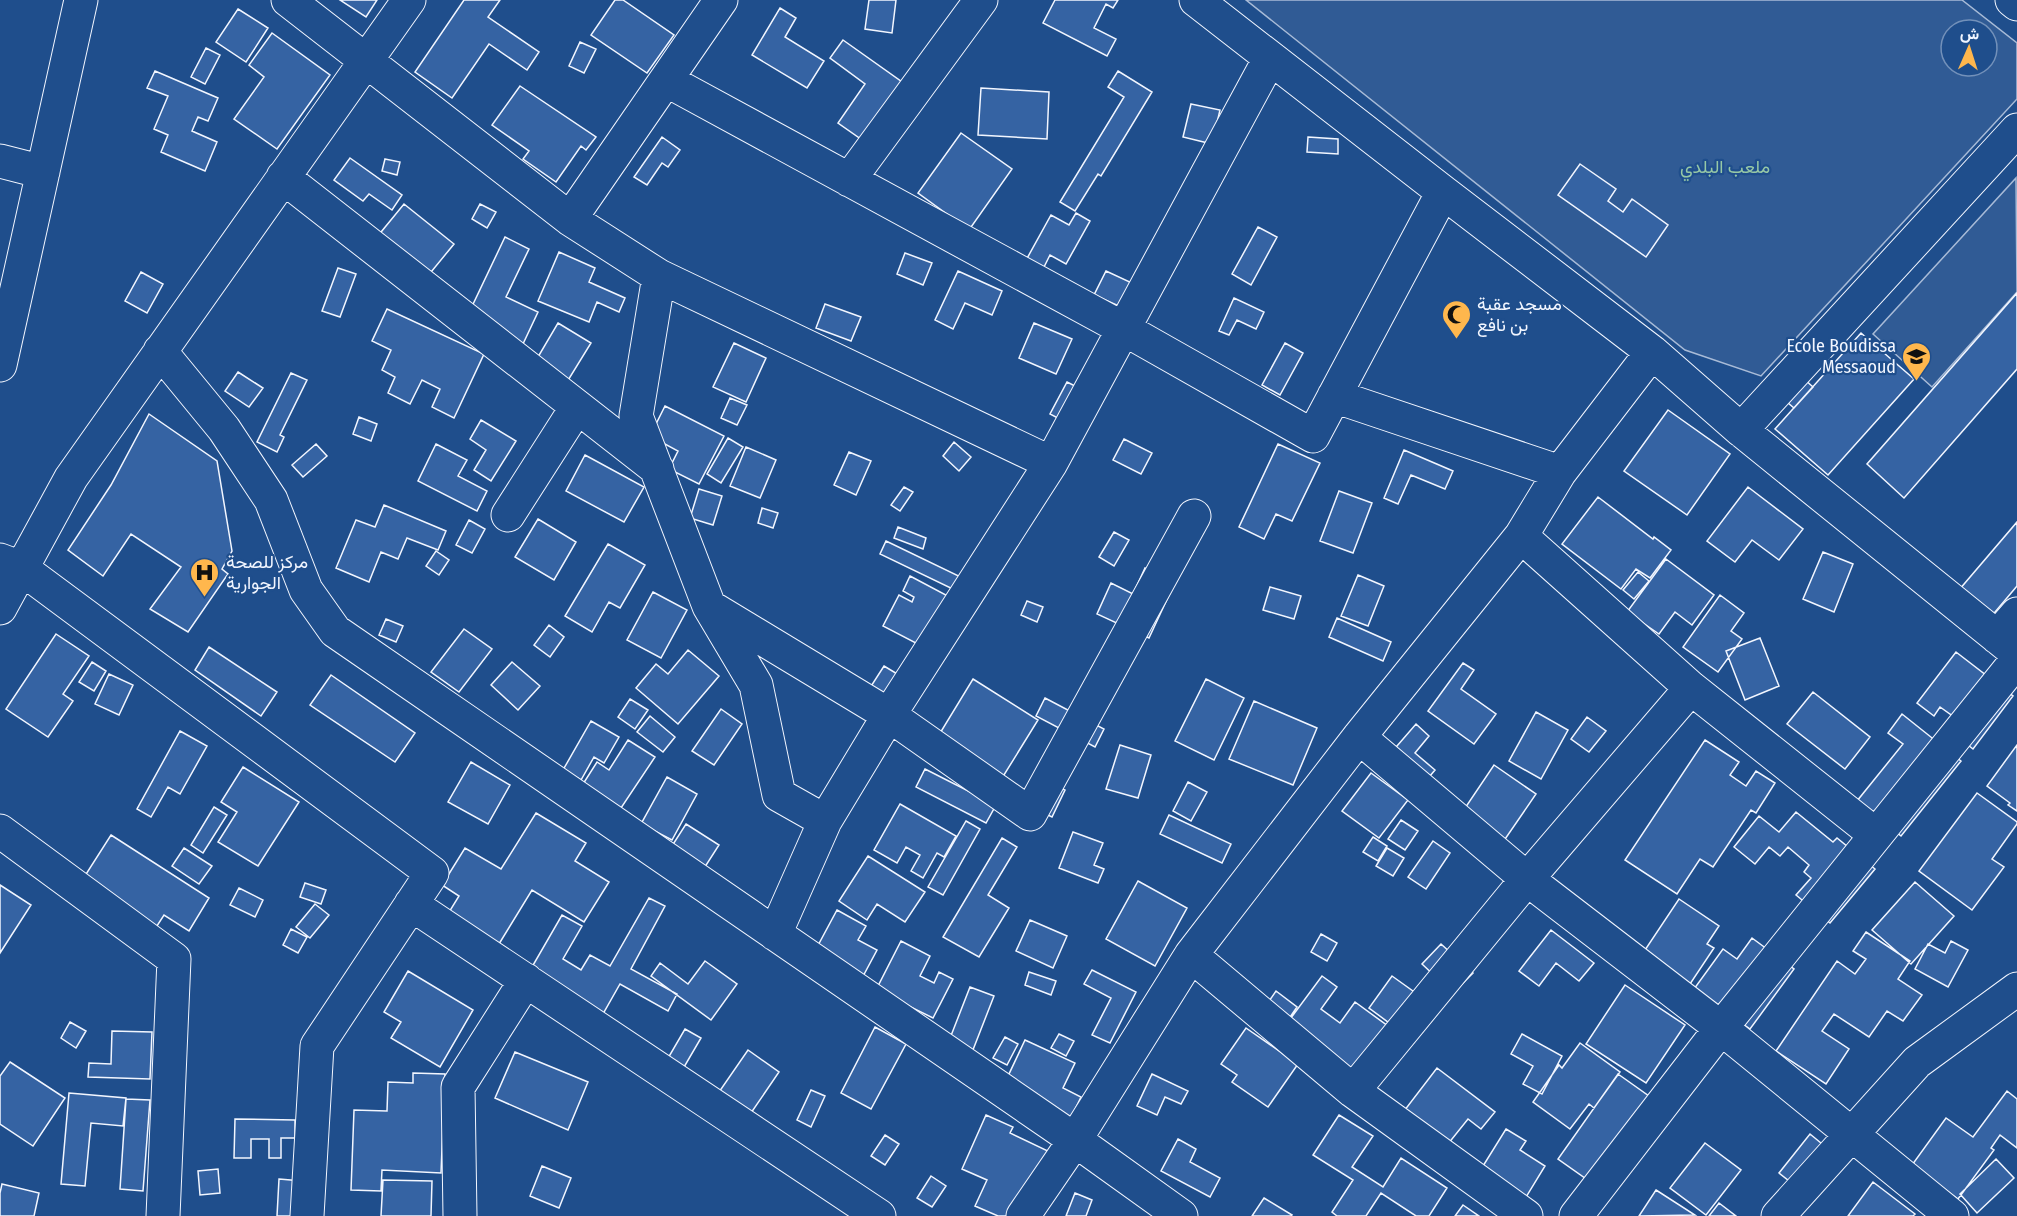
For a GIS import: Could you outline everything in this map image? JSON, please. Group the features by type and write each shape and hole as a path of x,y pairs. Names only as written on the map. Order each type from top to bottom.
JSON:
{"street":[{"path":"0,365 81,0"},
{"path":"288,0 570,219 659,276 1051,463"},
{"path":"0,608 11,564 409,0"},
{"path":"570,219 721,0"},
{"path":"849,180 981,0"},
{"path":"1196,0 1652,352 1741,430 2012,641 1876,835 1721,1028 1576,1216"},
{"path":"2012,0 2017,4"},
{"path":"775,934 825,821 1051,463 1270,58"},
{"path":"666,80 1124,329 1313,436 1443,192"},
{"path":"1741,430 2017,130"},
{"path":"0,161 43,172"},
{"path":"283,177 657,469"},
{"path":"659,276 636,416 709,606 756,685 779,795 825,821"},
{"path":"160,351 224,429 271,500 306,590 335,631 1075,1140 1181,1216"},
{"path":"1023,1216 1075,1140 1191,955 1359,737 1521,536 1560,472 1652,352"},
{"path":"1334,396 1560,472"},
{"path":"508,515 577,406"},
{"path":"709,606 890,715 1030,814 1194,516"},
{"path":"1521,536 1691,688 1876,835"},
{"path":"11,564 432,873 317,1046 307,1216"},
{"path":"1353,1091 1527,879 1691,688"},
{"path":"1359,737 1527,879 1721,1028 1952,1216"},
{"path":"0,831 174,959 163,1216"},
{"path":"411,904 879,1216"},
{"path":"1191,955 1353,1091 1526,1216"},
{"path":"460,1216 458,1087 526,980"},
{"path":"1778,1216 1917,1062 2017,989"}],"shaded area":[{"name":"ملعب البلدي","path":"1246,0 1962,0 1985,18 1939,18 1939,78 1999,78 1999,29 2017,43 2017,99 1761,376 1685,350"},
{"path":"2016,178 2017,292 1932,387 1873,334"}],"building":[{"path":"340,0 377,0 366,17"},
{"path":"464,0 500,0 488,17 539,52 527,70 489,44 452,98 415,72"},
{"path":"615,0 623,0 674,35 647,73 591,35"},
{"path":"869,0 896,0 892,33 865,29"},
{"path":"1055,0 1118,0 1113,8 1106,4 1094,28 1116,39 1107,56 1043,23"},
{"path":"780,8 796,18 785,37 824,61 807,88 752,55"},
{"path":"238,9 268,28 246,62 216,42"},
{"path":"272,33 330,75 277,149 234,119 264,77 249,65"},
{"path":"843,40 919,94 878,151 838,123 865,84 830,58"},
{"path":"580,42 596,49 584,73 569,66"},
{"path":"206,48 220,55 205,84 191,77"},
{"path":"155,71 218,98 208,121 198,117 192,131 217,142 205,171 161,152 168,135 154,129 168,96 147,88"},
{"path":"1118,71 1152,92 1101,176 1098,174 1075,211 1060,202 1124,97 1108,87"},
{"path":"520,86 596,137 586,150 581,146 556,182 523,159 529,151 492,125"},
{"path":"981,88 1049,92 1047,139 978,135"},
{"path":"1191,104 1220,110 1212,144 1183,137"},
{"path":"961,133 1012,169 969,230 918,193"},
{"path":"662,137 680,150 668,167 662,163 647,185 634,177"},
{"path":"1308,137 1338,139 1338,154 1307,152"},
{"path":"350,158 402,195 392,210 369,194 363,201 334,180"},
{"path":"385,159 400,162 397,175 382,171"},
{"path":"1580,164 1616,189 1608,201 1623,212 1632,199 1668,225 1646,257 1558,195"},
{"path":"404,204 454,244 427,277 377,237"},
{"path":"480,204 496,212 487,228 472,219"},
{"path":"1076,213 1090,221 1066,264 1050,255 1042,271 1025,262 1051,215 1069,225"},
{"path":"1258,227 1277,237 1251,285 1232,274"},
{"path":"505,237 529,249 506,297 538,312 522,346 466,319"},
{"path":"559,252 595,268 589,282 625,298 619,312 597,302 589,322 538,301"},
{"path":"905,253 932,263 923,285 897,274"},
{"path":"338,268 356,274 340,317 322,311"},
{"path":"958,271 1002,291 992,315 965,303 953,329 935,320"},
{"path":"1106,271 1132,283 1121,307 1094,295"},
{"path":"141,272 163,284 147,313 125,301"},
{"path":"2017,293 2017,369 1904,498 1867,464"},
{"path":"1234,298 1264,312 1256,329 1237,320 1229,335 1219,331"},
{"path":"825,304 861,317 851,341 816,328"},
{"path":"387,309 484,354 454,418 432,407 440,389 422,380 410,404 388,393 395,377 382,370 391,350 372,341"},
{"path":"558,323 591,343 567,382 535,362"},
{"path":"1034,323 1072,339 1056,374 1019,358"},
{"path":"1861,333 1914,379 1828,475 1775,429"},
{"path":"734,343 766,358 746,402 713,387"},
{"path":"1285,343 1303,353 1280,395 1262,385"},
{"path":"1793,369 1813,387 1794,408 1774,391"},
{"path":"238,372 263,388 249,407 225,391"},
{"path":"291,373 307,380 280,435 284,437 277,452 257,442"},
{"path":"1067,382 1087,392 1069,424 1050,414"},
{"path":"730,398 747,405 737,425 721,418"},
{"path":"665,406 724,436 699,484 669,469 678,451 650,436"},
{"path":"1668,410 1730,454 1687,515 1624,471"},
{"path":"149,414 217,461 232,551 222,569 228,574 188,632 150,609 181,567 131,534 103,576 68,550 111,485"},
{"path":"359,417 377,424 371,441 353,434"},
{"path":"481,420 516,441 491,481 474,470 486,450 470,439"},
{"path":"728,438 743,447 721,483 707,474"},
{"path":"1124,439 1152,453 1141,474 1113,460"},
{"path":"954,442 971,457 959,471 943,456"},
{"path":"316,444 327,456 303,477 292,465"},
{"path":"436,444 467,460 458,476 487,491 477,511 418,481"},
{"path":"1278,444 1320,463 1292,521 1276,514 1264,539 1239,527"},
{"path":"746,447 776,460 760,498 730,486"},
{"path":"1404,450 1453,471 1445,489 1411,475 1398,504 1384,498"},
{"path":"849,452 871,461 856,495 834,485"},
{"path":"585,455 644,487 624,522 566,491"},
{"path":"904,487 913,492 900,511 891,505"},
{"path":"1748,487 1803,529 1779,560 1752,540 1735,562 1707,541"},
{"path":"699,489 722,496 713,525 690,518"},
{"path":"1339,491 1372,503 1353,553 1320,541"},
{"path":"1598,497 1671,550 1650,578 1636,569 1621,589 1562,544"},
{"path":"384,505 446,531 438,550 407,538 398,559 381,552 369,582 336,568 356,520 375,527"},
{"path":"762,508 778,513 773,528 758,523"},
{"path":"538,519 576,542 554,580 515,557"},
{"path":"469,520 485,529 472,553 456,545"},
{"path":"2017,522 2017,586 1990,618 1959,590"},
{"path":"898,527 926,538 923,549 894,538"},
{"path":"1114,532 1129,540 1114,566 1099,557"},
{"path":"886,541 967,580 961,593 880,554"},
{"path":"608,544 645,565 620,608 609,602 592,632 565,616"},
{"path":"436,551 449,560 439,575 426,566"},
{"path":"1823,552 1853,564 1834,612 1803,599"},
{"path":"1666,559 1714,595 1692,625 1675,612 1659,634 1627,612"},
{"path":"1145,568 1175,582 1149,638 1097,614 1111,583 1133,594"},
{"path":"1638,572 1649,581 1634,599 1623,590"},
{"path":"1358,575 1384,586 1368,626 1341,616"},
{"path":"910,576 961,603 935,653 883,626 899,595 912,602 914,597 903,591"},
{"path":"1270,587 1301,596 1294,619 1263,610"},
{"path":"653,592 687,610 661,658 627,640"},
{"path":"1720,595 1744,613 1731,631 1742,639 1718,672 1683,647"},
{"path":"1027,601 1043,607 1037,622 1021,615"},
{"path":"1337,618 1391,642 1383,661 1329,637"},
{"path":"386,619 403,626 396,642 379,635"},
{"path":"549,625 564,637 550,657 534,645"},
{"path":"464,629 492,649 459,692 431,672"},
{"path":"56,634 89,656 63,694 73,701 48,737 6,709"},
{"path":"1760,638 1779,686 1745,700 1726,651"},
{"path":"209,647 277,692 261,716 195,670"},
{"path":"688,650 719,676 678,724 636,688 656,664 668,674"},
{"path":"1956,652 2013,696 1973,749 1953,733 1961,722 1940,707 1934,716 1917,703"},
{"path":"92,662 106,671 94,691 79,682"},
{"path":"512,662 540,686 518,710 491,685"},
{"path":"1463,663 1474,670 1461,689 1496,714 1474,744 1428,711"},
{"path":"884,666 909,681 891,709 866,694"},
{"path":"109,674 133,685 119,715 95,704"},
{"path":"331,675 415,733 395,762 310,705"},
{"path":"973,679 1038,720 999,783 934,743"},
{"path":"1206,679 1244,698 1214,760 1175,741"},
{"path":"1813,692 1870,737 1845,769 1787,724"},
{"path":"1045,698 1104,729 1095,747 1036,716"},
{"path":"630,699 648,710 635,729 618,717"},
{"path":"1254,701 1317,728 1293,785 1229,759"},
{"path":"721,709 742,724 714,765 692,751"},
{"path":"1536,712 1568,730 1541,779 1509,761"},
{"path":"1902,714 1961,761 1901,836 1857,801 1903,744 1888,733"},
{"path":"650,716 675,737 663,752 637,732"},
{"path":"1587,717 1606,731 1589,752 1571,739"},
{"path":"591,721 619,737 604,763 594,757 581,780 563,770"},
{"path":"1416,724 1429,736 1415,753 1435,770 1418,790 1384,761"},
{"path":"180,731 207,746 180,794 168,787 151,817 137,809"},
{"path":"628,740 655,757 621,808 583,784 597,762 609,770"},
{"path":"1705,740 1739,762 1730,775 1746,786 1756,771 1775,783 1756,813 1751,810 1713,867 1700,859 1677,894 1625,860"},
{"path":"1120,745 1151,755 1138,798 1106,789"},
{"path":"2017,745 2017,811 1987,786"},
{"path":"471,762 510,785 488,824 448,802"},
{"path":"1494,765 1536,794 1501,845 1459,817"},
{"path":"243,767 299,802 258,866 218,842 237,812 221,802"},
{"path":"925,769 996,805 986,823 916,787"},
{"path":"1371,773 1408,800 1379,838 1342,811"},
{"path":"667,777 697,794 672,840 641,824"},
{"path":"1048,782 1065,790 1052,817 1035,809"},
{"path":"1188,782 1207,792 1191,821 1173,811"},
{"path":"1977,793 2017,824 1992,859 2004,867 1972,910 1919,871"},
{"path":"900,804 956,836 944,857 937,853 923,878 911,871 920,855 906,847 897,863 874,850"},
{"path":"214,807 227,815 203,853 191,845"},
{"path":"1796,812 1833,842 1837,838 1875,869 1830,923 1796,895 1811,878 1804,872 1809,865 1788,847 1780,856 1769,847 1755,864 1734,847 1759,816 1779,832"},
{"path":"536,813 586,843 575,861 609,882 584,922 532,890 491,957 446,917 459,896 442,885 465,848 501,869"},
{"path":"1169,815 1231,844 1222,863 1160,834"},
{"path":"1401,820 1418,831 1405,850 1388,839"},
{"path":"966,821 980,829 943,895 928,887"},
{"path":"686,824 719,845 703,870 670,849"},
{"path":"1073,832 1103,843 1094,865 1104,869 1098,883 1059,868"},
{"path":"111,835 209,898 189,931 164,915 155,929 81,882"},
{"path":"1373,837 1387,846 1378,861 1363,852"},
{"path":"1002,838 1017,847 988,895 1009,908 979,957 943,937"},
{"path":"1433,841 1450,853 1426,889 1408,877"},
{"path":"184,848 212,866 199,884 172,866"},
{"path":"1387,848 1404,858 1393,876 1376,866"},
{"path":"868,856 925,892 905,922 877,904 867,920 839,901"},
{"path":"1138,881 1187,908 1155,966 1106,939"},
{"path":"1915,882 1954,916 1911,964 1872,930"},
{"path":"305,883 326,890 321,904 300,897"},
{"path":"0,885 31,905 0,953"},
{"path":"239,888 263,900 255,917 230,905"},
{"path":"649,898 665,906 631,969 677,994 668,1011 620,984 595,1028 521,986 562,915 582,926 563,959 581,970 590,955 610,966"},
{"path":"1679,899 1719,926 1707,944 1714,948 1690,984 1643,953"},
{"path":"315,904 329,915 310,938 296,927"},
{"path":"837,910 866,926 858,940 877,950 861,980 815,951"},
{"path":"1030,920 1067,936 1053,968 1016,951"},
{"path":"291,929 307,937 298,953 283,945"},
{"path":"1551,930 1594,963 1579,981 1556,963 1539,986 1519,971"},
{"path":"1866,932 1910,961 1898,979 1922,995 1903,1021 1887,1011 1869,1037 1834,1014 1822,1031 1849,1049 1826,1084 1776,1051 1837,961 1855,974 1866,959 1853,951"},
{"path":"1321,934 1337,943 1327,961 1311,952"},
{"path":"1752,938 1794,969 1750,1029 1694,989 1723,949 1737,959"},
{"path":"901,941 930,956 920,976 934,983 939,972 953,979 933,1018 876,990"},
{"path":"1951,941 1968,950 1948,987 1915,969 1928,944 1945,953"},
{"path":"1441,944 1473,973 1453,993 1422,964"},
{"path":"705,961 737,984 711,1020 651,976 660,963 688,984"},
{"path":"1092,970 1136,992 1110,1043 1092,1035 1111,998 1084,984"},
{"path":"408,971 473,1010 440,1067 391,1038 401,1022 384,1012"},
{"path":"1029,972 1056,981 1051,995 1025,985"},
{"path":"1322,976 1337,987 1321,1009 1340,1023 1355,1002 1410,1042 1373,1091 1285,1026"},
{"path":"1392,976 1438,1009 1400,1031 1369,1008"},
{"path":"1625,985 1685,1025 1646,1083 1586,1044"},
{"path":"970,987 994,996 969,1060 945,1051"},
{"path":"1276,991 1297,1007 1286,1023 1265,1007"},
{"path":"70,1022 86,1031 76,1048 61,1038"},
{"path":"875,1027 906,1044 871,1109 841,1093"},
{"path":"1246,1028 1298,1064 1268,1107 1232,1082 1237,1075 1221,1064"},
{"path":"685,1029 701,1038 673,1086 657,1077"},
{"path":"112,1031 152,1032 150,1079 88,1077 89,1063 111,1064"},
{"path":"1059,1034 1074,1041 1066,1056 1051,1048"},
{"path":"1522,1034 1562,1056 1542,1094 1523,1084 1533,1066 1511,1054"},
{"path":"1005,1037 1018,1044 1007,1065 993,1058"},
{"path":"1025,1040 1075,1063 1063,1088 1081,1097 1069,1122 1001,1091"},
{"path":"1580,1043 1620,1072 1594,1108 1589,1104 1570,1129 1533,1102 1559,1065 1562,1068"},
{"path":"748,1050 779,1072 751,1113 719,1092"},
{"path":"515,1052 588,1082 568,1130 495,1098"},
{"path":"10,1062 65,1098 33,1146 0,1124 0,1076"},
{"path":"1437,1068 1495,1112 1481,1129 1468,1119 1448,1144 1404,1111"},
{"path":"413,1073 445,1074 441,1173 382,1170 381,1191 351,1190 354,1110 387,1111 388,1082 413,1083"},
{"path":"1152,1074 1188,1091 1181,1104 1165,1097 1157,1115 1137,1106"},
{"path":"1618,1074 1670,1111 1609,1195 1558,1159"},
{"path":"811,1090 825,1096 811,1127 797,1120"},
{"path":"2007,1091 2017,1099 2017,1148 2000,1135 1991,1148 1994,1150 1958,1199 1912,1165 1946,1118 1973,1137"},
{"path":"69,1093 126,1098 123,1126 91,1123 85,1186 61,1184"},
{"path":"126,1099 150,1100 143,1191 120,1189"},
{"path":"986,1115 1013,1127 1010,1133 1050,1152 1021,1216 998,1216 975,1206 987,1180 962,1169"},
{"path":"1339,1115 1373,1136 1352,1167 1383,1187 1401,1158 1447,1188 1429,1216 1416,1216 1381,1193 1366,1216 1337,1216 1332,1212 1353,1180 1313,1155"},
{"path":"235,1119 295,1120 295,1138 281,1138 281,1158 269,1158 269,1139 251,1139 251,1158 234,1158"},
{"path":"1506,1129 1526,1141 1520,1150 1545,1166 1523,1202 1478,1174"},
{"path":"1810,1134 1838,1157 1807,1195 1779,1173"},
{"path":"885,1135 899,1144 885,1165 871,1156"},
{"path":"1178,1139 1196,1149 1190,1162 1220,1178 1210,1197 1161,1171"},
{"path":"1705,1143 1741,1170 1706,1215 1670,1188"},
{"path":"1996,1159 2014,1178 1977,1213 1960,1194"},
{"path":"542,1166 571,1178 559,1208 530,1196"},
{"path":"218,1169 220,1193 200,1195 198,1171"},
{"path":"931,1176 946,1186 932,1207 917,1198"},
{"path":"279,1179 302,1181 300,1216 277,1216"},
{"path":"383,1180 432,1181 431,1216 381,1216"},
{"path":"1873,1182 1915,1214 1913,1216 1848,1216"},
{"path":"2,1184 39,1193 34,1216 0,1216"},
{"path":"1656,1190 1695,1215 1639,1216"},
{"path":"1075,1193 1092,1200 1086,1216 1066,1216"},
{"path":"1264,1198 1292,1215 1252,1216"},
{"path":"1719,1203 1736,1216 1709,1216"},
{"path":"1463,1205 1479,1216 1455,1216"}],"place":[{"name":"مسجد عقبة بن نافع","path":"1456,340"},
{"name":"Ecole Boudissa Messaoud","path":"1917,382"},
{"name":"مركز للصحة الجوارية","path":"205,598"}]}
